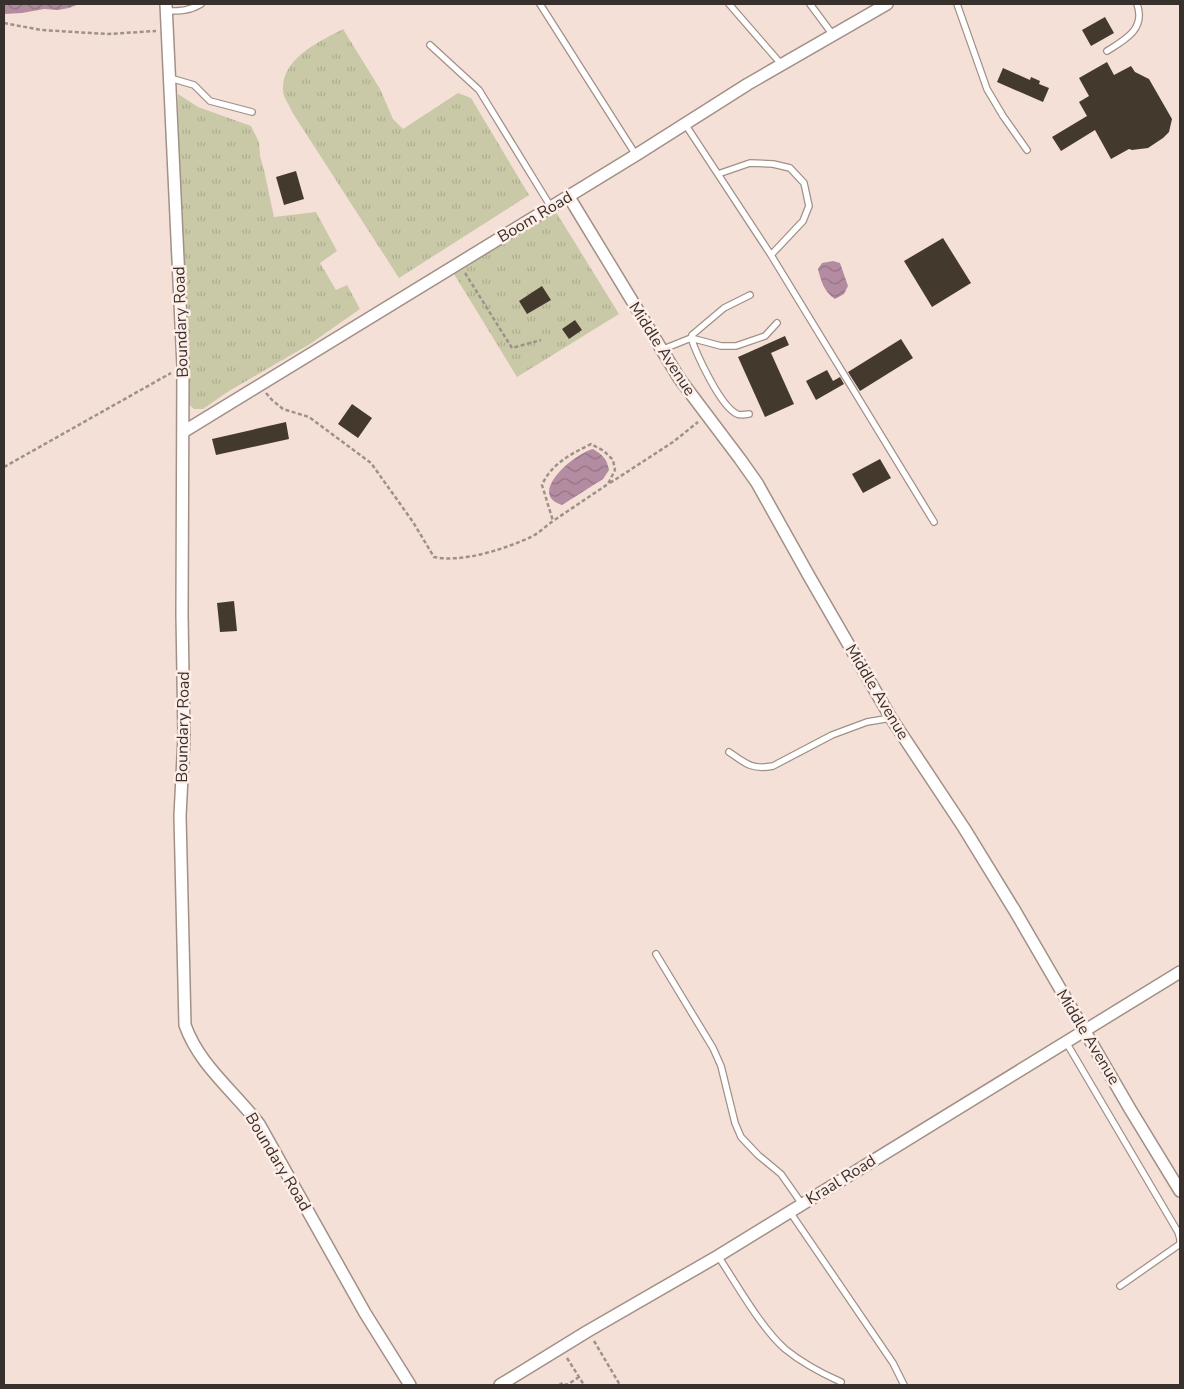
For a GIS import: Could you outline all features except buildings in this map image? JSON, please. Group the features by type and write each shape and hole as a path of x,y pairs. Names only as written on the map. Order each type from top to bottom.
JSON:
{"street":[{"name":"Boom Road","path":"184,432 569,197 782,64 887,4"},
{"name":"Boundary Road","path":"166,8 183,366 182,615 184,737 180,816 185,1025 198,1053 244,1104 258,1124 365,1313 410,1385"},
{"name":"Middle Avenue","path":"569,197 679,378 757,483 891,718 974,845 1180,1191"},
{"name":"Kraal Road","path":"500,1385 588,1331 718,1256 1180,972"}],"lane":[{"path":"166,8 185,11 201,4"},
{"path":"540,4 636,155"},
{"path":"729,4 782,64"},
{"path":"810,4 833,35"},
{"path":"957,4 988,89 1003,116 1028,150"},
{"path":"1107,51 1130,37 1136,30 1139,20 1137,4"},
{"path":"430,45 479,90 551,207"},
{"path":"170,78 194,85 210,100 252,112"},
{"path":"685,124 771,255 934,522"},
{"path":"718,174 750,163 773,164 790,168 804,183 809,206 803,221 771,255"},
{"path":"661,350 691,338 692,335 724,308 750,294"},
{"path":"691,338 721,346 736,346 765,336 776,323"},
{"path":"691,338 708,375 725,404 736,414 749,414"},
{"path":"729,752 749,766 762,768 773,766 838,732 867,722 891,718"},
{"path":"656,954 713,1048 721,1066 735,1123 741,1137 753,1151 781,1174 802,1204"},
{"path":"1066,1042 1178,1232 1180,1239 1180,1244 1172,1251 1120,1286"},
{"path":"790,1212 894,1363 904,1385"},
{"path":"718,1256 749,1304 783,1347 799,1360 841,1382"}],"path":[{"path":"4,23 41,30 108,34 168,31"},
{"path":"458,264 512,348 541,340"},
{"path":"4,468 183,366"},
{"path":"261,386 272,400 283,409 309,417 371,463 413,522 434,557 446,559 489,552 533,536 673,442 708,415"},
{"path":"553,521 542,485 546,475 562,460 590,444 604,451 614,460 615,470 608,484"},
{"path":"588,1331 620,1385"},
{"path":"560,1348 584,1385"},
{"path":"559,1385 563,1383 567,1385 579,1378"}],"green space":[{"path":"343,29 380,89 393,119 403,129 458,93 471,98 529,195 399,278 292,112 283,93 284,79 288,69 295,60 303,52"},
{"path":"178,94 198,107 251,126 259,142 260,156 274,217 316,212 337,251 320,263 336,290 347,285 360,309 310,344 229,391 203,409 194,409 189,404 179,212"},
{"path":"556,212 619,314 517,377 454,274"}],"water":[{"path":"4,4 79,4 58,10 44,9 4,14"},
{"path":"833,261 840,263 848,286 844,294 835,299 826,290 818,269 822,263"},
{"path":"593,449 602,455 607,463 609,470 603,479 562,505 552,500 549,492 557,474 576,458"}]}
